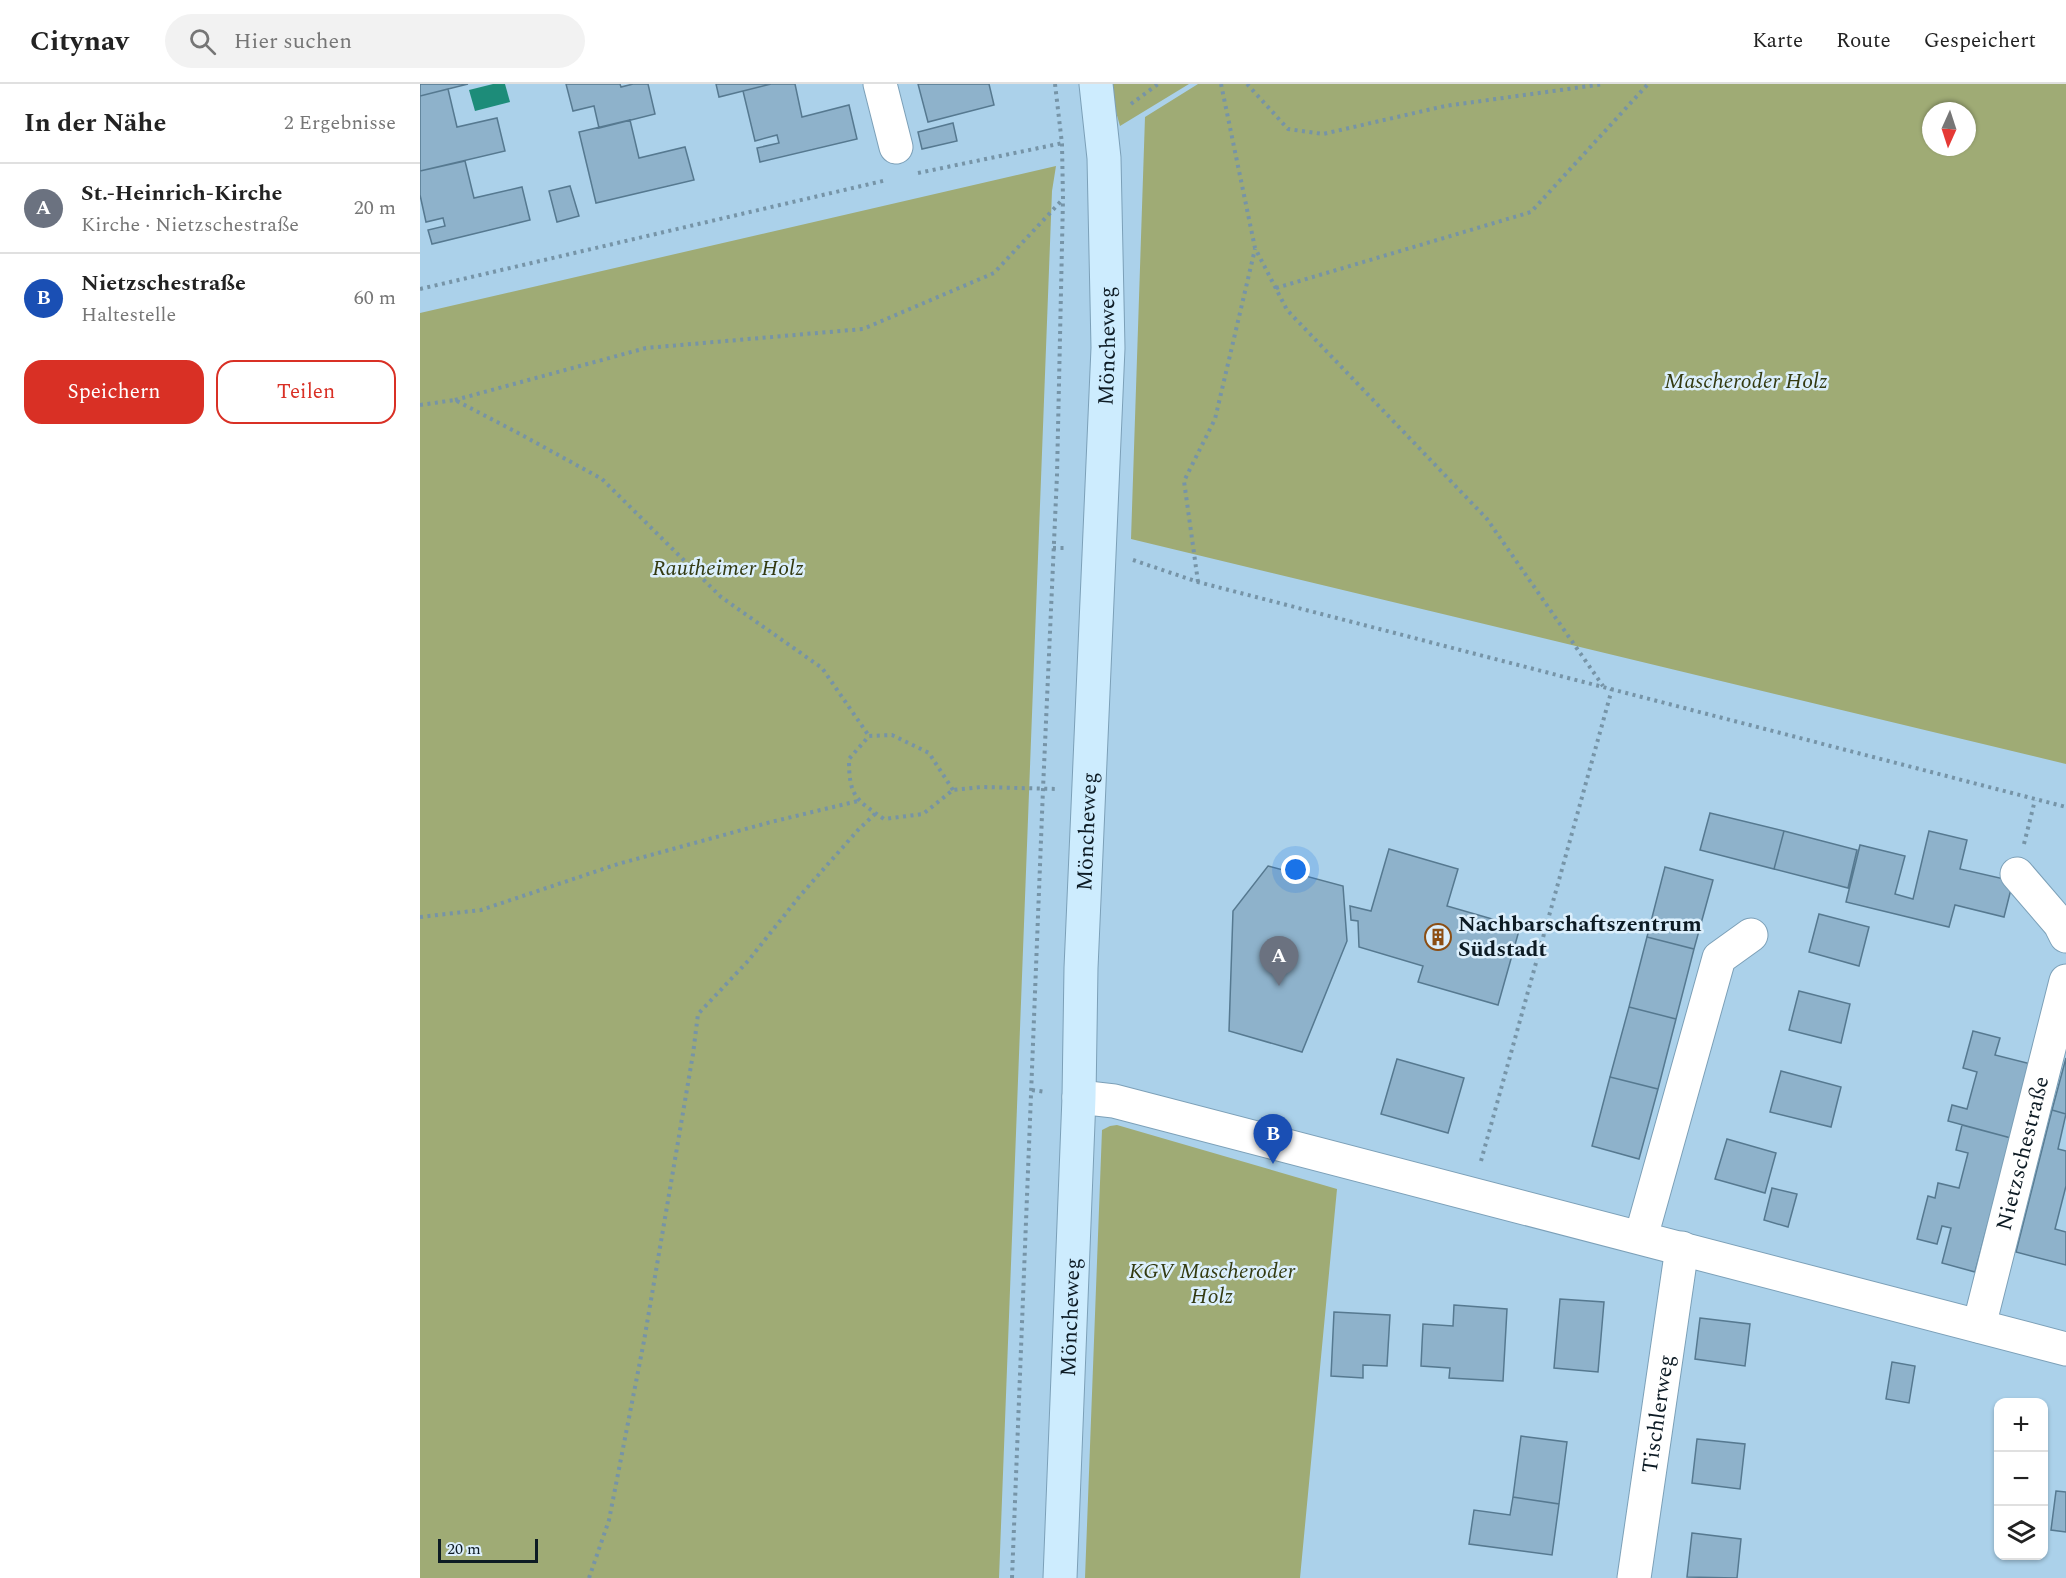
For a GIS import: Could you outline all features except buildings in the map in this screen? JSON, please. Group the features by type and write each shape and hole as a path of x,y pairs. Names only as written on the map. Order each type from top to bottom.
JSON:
{"main road":[{"name":"Möncheweg","path":"1059,1578 1108,348 1104,158 1096,84"}],"street":[{"path":"880,84 900,167"},
{"path":"2017,874 2060,924 2066,936"},
{"path":"1641,1237 1719,958 1750,935"},
{"name":"Nietzschestraße","path":"1979,1326 2066,981"},
{"path":"1079,1097 1114,1101 2066,1349"},
{"name":"Tischlerweg","path":"1634,1578 1682,1248"}],"path":[{"path":"1012,1578 1042,789 1057,475 1063,199 1062,144 1055,84"},
{"path":"420,288 900,167 1062,144 1101,127 1158,84"},
{"path":"1221,84 1255,248 1287,310 1487,519 1604,687"},
{"path":"1247,84 1288,129 1323,134 1445,106 1604,84"},
{"path":"1276,288 1531,212 1648,84"},
{"path":"420,405 455,400 646,348 863,329 994,273 1063,199"},
{"path":"1198,582 1184,481 1215,419 1255,248"},
{"path":"455,400 602,479 721,597 822,668 869,736"},
{"path":"1099,548 1198,582 2066,807"},
{"path":"1472,1194 1612,689"},
{"path":"953,790 929,753 892,735 869,736 849,759 849,782 858,801 884,819 923,814 953,790 981,787 1089,789"},
{"path":"2017,874 2035,800"},
{"path":"420,917 482,910 618,864 858,801"},
{"path":"589,1578 609,1520 644,1341 698,1014 748,961 799,897 876,813"}],"green space":[{"path":"1108,84 1189,84 1120,126"},
{"name":"Mascheroder Holz","path":"1198,84 2066,84 2066,764 1131,539 1145,117"},
{"name":"Rautheimer Holz","path":"1056,166 1052,191 999,1578 420,1578 420,313"},
{"name":"KGV Mascheroder Holz","path":"1117,1125 1337,1189 1300,1578 1085,1578 1102,1130"}],"shaded area":[{"path":"493,84 505,84 510,102 475,111 469,90"}],"place":[{"name":"Nachbarschaftszentrum Südstadt","path":"1438,937"},
{"name":"St.-Heinrich-Kirche","path":"1279,986"},
{"name":"Nietzschestraße","path":"1273,1164"}]}
